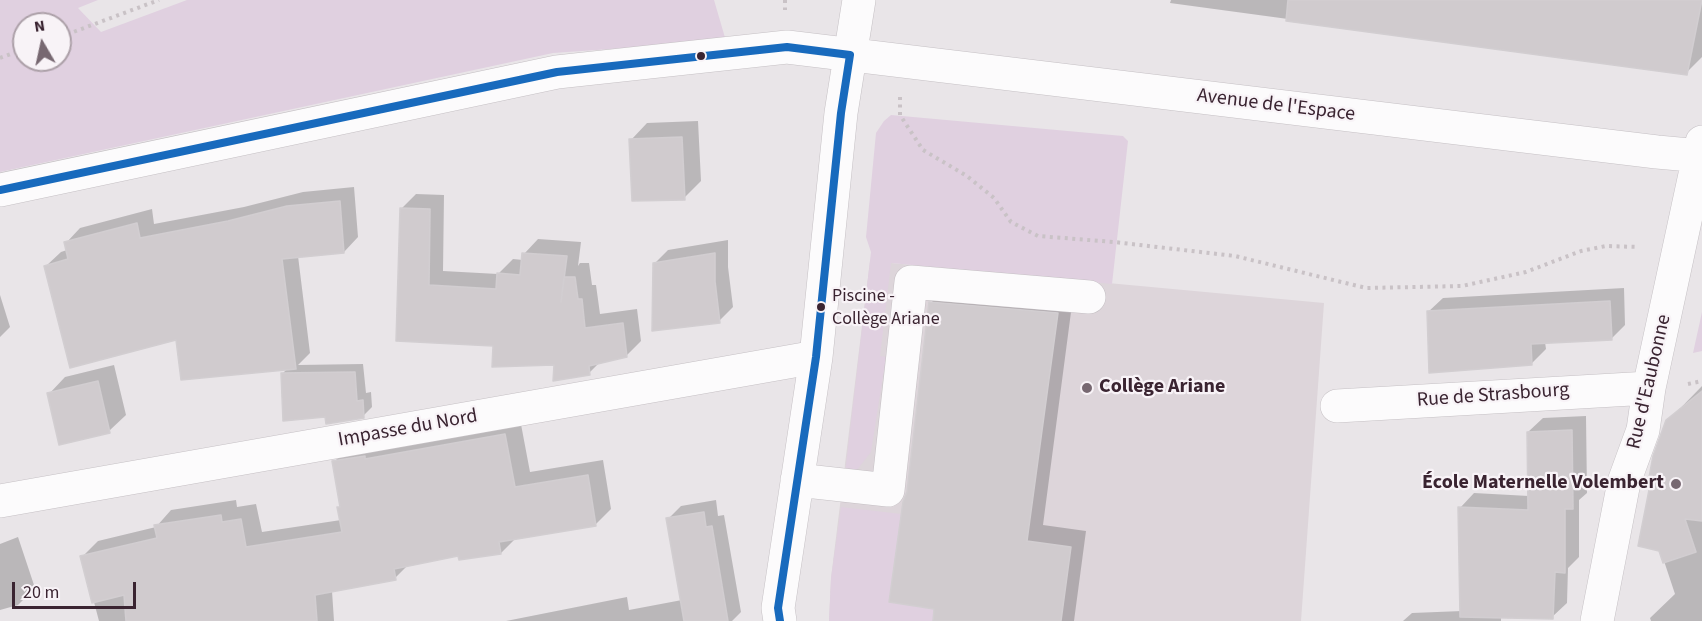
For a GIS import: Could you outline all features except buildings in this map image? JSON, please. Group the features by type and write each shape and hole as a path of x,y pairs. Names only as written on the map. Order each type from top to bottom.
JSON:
{"street":[{"path":"776,617 816,357 838,139 859,0"},
{"name":"Avenue de l'Espace","path":"5,181 557,72 787,47 1646,151 1701,151"},
{"name":"Rue d'Eaubonne","path":"1597,621 1624,482 1643,430 1649,388 1701,151"},
{"path":"797,480 888,490 911,282 1089,297"},
{"name":"Impasse du Nord","path":"0,501 816,357"},
{"name":"Rue de Strasbourg","path":"1337,406 1649,388"}],"path":[{"path":"72,33 159,0"},
{"path":"900,61 900,115 923,150 967,176 994,198 1011,222 1038,236 1235,256 1366,288 1462,286 1526,272 1581,251 1606,246 1648,247"}],"shaded area":[{"path":"0,0 98,0 78,8 101,32 187,0 714,0 726,41 553,53 0,172"},
{"path":"891,115 1123,136 1128,141 1112,284 891,263 880,356 886,357 871,452 856,471 845,473 871,252 866,237 876,133"},
{"name":"Collège Ariane","path":"870,261 1324,303 1301,621 829,621 831,578"},
{"path":"1702,312 1702,351 1693,353"},
{"path":"841,507 901,514 889,602 935,609 933,621 829,621 831,578"}],"transit line":[{"path":"0,190 557,72 787,47 850,55"},
{"path":"780,621 778,608 816,357 841,113 850,55"}],"place":[{"name":"Piscine - Collège Ariane","path":"821,307"},
{"name":"Collège Ariane","path":"1087,388"},
{"name":"École Maternelle Volembert","path":"1676,484"}]}
